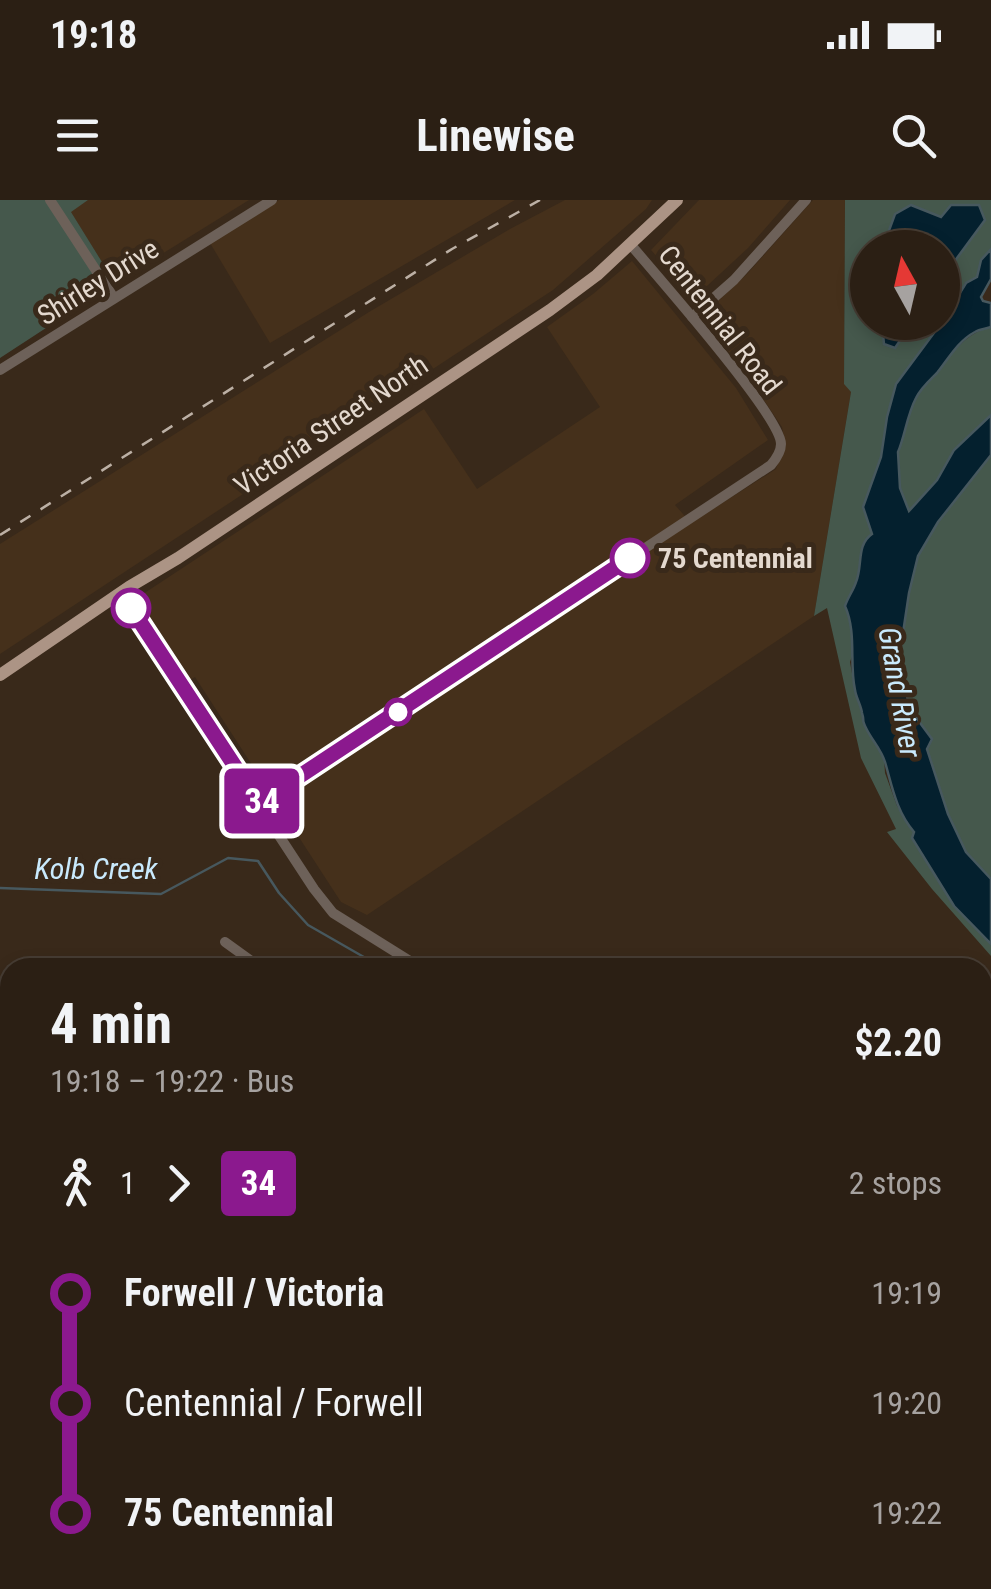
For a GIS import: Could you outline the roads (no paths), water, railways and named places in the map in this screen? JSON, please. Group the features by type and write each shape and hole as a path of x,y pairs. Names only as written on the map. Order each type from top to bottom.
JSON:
{"main road":[{"name":"Victoria Street North","path":"0,674 550,310 597,275 677,200"}],"street":[{"path":"50,200 114,298"},
{"name":"Shirley Drive","path":"0,370 272,200"},
{"path":"692,317 734,280 806,200"},
{"name":"Centennial Road","path":"259,803 776,459 781,444 779,434 746,383 631,245"},
{"path":"120,593 332,914 405,958"},
{"path":"226,942 248,958"}],"water":[{"path":"911,205 941,217 951,205 979,205 985,220 960,254 960,230 889,230 895,214"},
{"name":"Grand River","path":"991,249 991,279 981,297 991,303 991,327 977,331 954,350 920,391 910,411 898,452 900,488 909,511 937,480 954,450 991,415 991,455 938,522 918,556 900,653 909,708 932,739 927,749 948,814 966,852 991,879 991,944 954,906 912,838 914,832 899,807 883,757 864,723 853,680 851,627 845,606 858,576 864,544 872,534 863,507 881,457 896,384 929,340 960,340 960,293 966,283 977,277 981,260"},
{"path":"884,340 900,340 895,348 884,344"}],"waterway":[{"name":"Kolb Creek","path":"0,888 161,894 228,858 258,861 279,893 308,925 366,958"}],"railway":[{"path":"0,535 452,249 540,200"}],"place":[{"name":"75 Centennial","path":"630,558"}]}
